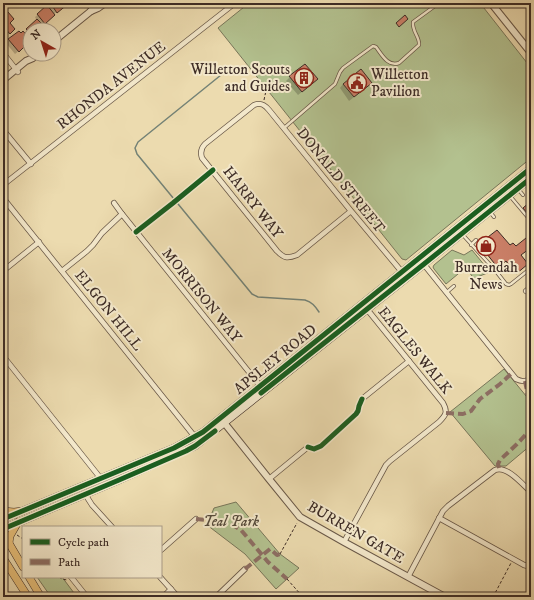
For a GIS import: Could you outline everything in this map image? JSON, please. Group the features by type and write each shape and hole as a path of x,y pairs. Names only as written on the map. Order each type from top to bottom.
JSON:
{"main road":[{"name":"APSLEY ROAD","path":"3,529 186,451 204,440 223,421 404,275 419,258 531,168"},
{"name":"APSLEY ROAD","path":"404,275 424,264 462,234 492,214 510,195 531,178"},
{"name":"APSLEY ROAD","path":"3,519 174,448 223,421"},
{"path":"3,511 22,511"},
{"path":"9,543 10,536 18,522"},
{"path":"3,533 22,565"},
{"path":"3,558 28,597"},
{"path":"30,578 41,597"}],"street":[{"path":"62,35 91,11 97,3"},
{"path":"91,11 105,3"},
{"name":"RHONDA AVENUE","path":"3,185 235,3"},
{"path":"491,3 531,52"},
{"path":"3,53 17,71"},
{"path":"3,84 25,62"},
{"path":"3,80 17,71"},
{"name":"HARRY WAY","path":"263,105 254,105 206,144 201,152 202,158 277,251 282,257 290,258 297,255 351,211"},
{"name":"DONALD STREET","path":"263,105 284,128 404,275"},
{"path":"3,130 31,164"},
{"name":"ELGON HILL","path":"3,198 195,437"},
{"name":"MORRISON WAY","path":"114,203 262,389"},
{"path":"62,271 87,251 102,232 122,214"},
{"path":"3,271 39,242"},
{"path":"419,258 516,379 525,381 531,378"},
{"path":"526,291 531,287"},
{"name":"EAGLES WALK","path":"344,542 386,466 390,461 439,422 446,413 446,408 443,403 365,307"},
{"path":"3,356 100,479"},
{"path":"362,399 409,361"},
{"name":"BURREN GATE","path":"223,421 300,517 445,597"},
{"path":"269,479 308,447"},
{"path":"408,576 443,511 492,472 498,468 504,469 531,492"},
{"path":"86,494 92,505 111,526"},
{"path":"439,518 524,565 531,567"},
{"path":"162,549 196,519"},
{"path":"216,597 245,569"},
{"path":"72,578 87,597"},
{"path":"161,578 178,597"},
{"path":"163,597 171,590"}],"lane":[{"path":"284,128 335,84 343,68 373,46 376,47 388,62 396,64 399,63 419,45 413,27 413,22 438,3"},
{"path":"518,189 522,195"},
{"path":"510,195 518,207 531,221"},
{"path":"462,234 508,285 531,268"},
{"path":"471,244 476,240"},
{"path":"447,292 454,286"}],"path":[{"path":"263,105 267,86"},
{"path":"280,554 300,517"},
{"path":"16,534 22,538"},
{"path":"493,597 513,559"},
{"path":"287,579 303,597"}],"green space":[{"path":"249,3 480,3 531,68 531,158 406,260 402,259 218,28"},
{"path":"452,250 464,255 472,250 490,272 472,279 469,272 467,273 464,269 446,284 433,267"},
{"path":"504,369 531,402 531,445 506,466 495,466 450,412"},
{"name":"Teal Park","path":"236,502 280,554 299,568 276,589 245,554 207,525 214,508"},
{"path":"38,578 63,578 77,597 51,597"}],"building":[{"path":"51,4 68,4 57,13"},
{"path":"47,5 55,15 47,22 43,22 37,14"},
{"path":"8,12 14,19 10,23 15,29 10,34 3,26 3,16"},
{"path":"405,15 408,19 399,27 396,23"},
{"path":"19,31 21,33 22,32 22,49 19,52 8,39"},
{"name":"Willetton Scouts and Guides","path":"305,64 318,79 302,92 289,76"},
{"name":"Willetton Pavilion","path":"361,69 372,83 354,97 343,84"},
{"path":"531,201 531,218 523,208"},
{"path":"497,230 510,245 513,243 516,246 531,234 531,249 521,255 528,264 516,274 506,261 498,268 479,244"}],"waterway":[{"path":"221,75 138,142 135,148 137,154 252,294 258,297 305,300 313,304 319,312"}],"marked path":[{"path":"446,413 463,414 471,411 480,399 512,373"},
{"path":"525,381 531,411"},
{"path":"499,468 498,464 500,460 531,429"},
{"path":"196,519 228,522 241,530 268,562 287,579"},
{"path":"245,569 270,549 277,555 280,554"}],"cycle path":[{"path":"3,519 174,448 203,432 531,168"},
{"path":"136,232 213,170"},
{"path":"261,393 531,178"},
{"path":"308,447 314,449 321,446 356,414 362,399"},
{"path":"3,529 186,451 215,431"}],"place":[{"name":"Willetton Scouts and Guides","path":"304,78"},
{"name":"Willetton Pavilion","path":"357,83"},
{"name":"Burrendah News","path":"486,246"}]}
